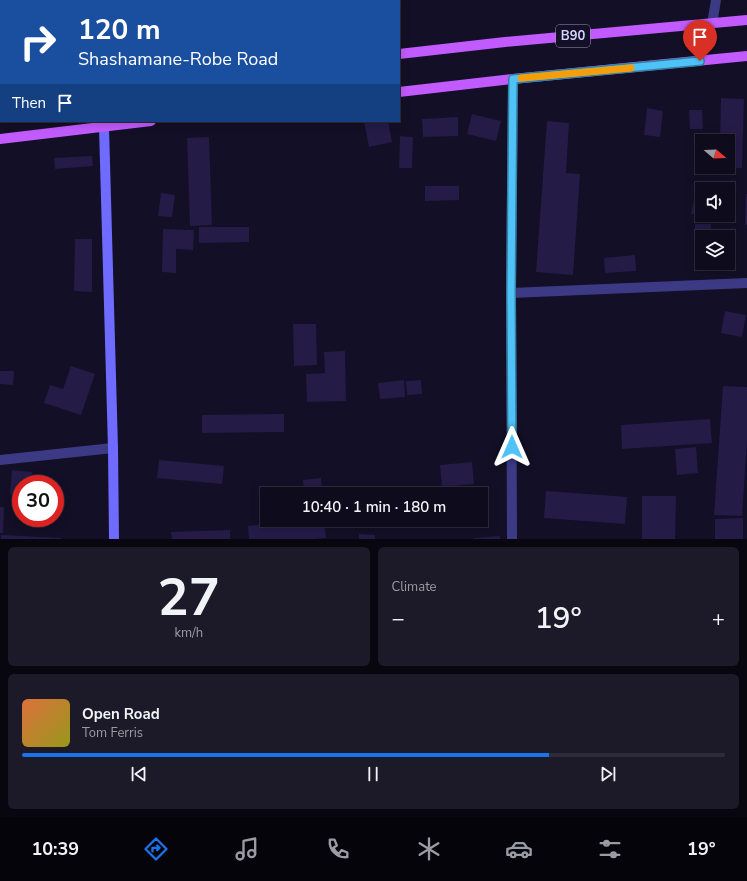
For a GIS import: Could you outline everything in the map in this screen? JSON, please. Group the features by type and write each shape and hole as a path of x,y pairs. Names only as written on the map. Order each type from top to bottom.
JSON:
{"main road":[{"name":"B90","path":"400,54 506,42 747,20"},
{"path":"400,92 747,56"},
{"path":"0,139 103,124 135,122"}],"street":[{"path":"712,24 716,0"},
{"path":"512,539 511,293 513,79"},
{"path":"103,124 113,448 114,539"},
{"path":"511,293 747,283"},
{"path":"0,460 113,448"}],"building":[{"path":"721,98 744,99 742,168 735,168 735,134 720,134"},
{"path":"647,108 663,111 660,137 644,135"},
{"path":"689,110 702,110 703,129 690,129"},
{"path":"472,114 501,121 496,141 467,134"},
{"path":"458,117 458,136 423,137 422,119"},
{"path":"547,121 569,123 566,173 580,174 573,275 536,272"},
{"path":"364,122 388,122 392,142 369,147"},
{"path":"400,136 413,137 412,168 399,168"},
{"path":"209,137 212,225 190,226 187,138"},
{"path":"92,156 93,166 55,169 54,158"},
{"path":"425,186 459,186 459,200 425,201"},
{"path":"161,193 175,195 172,217 158,216"},
{"path":"746,194 747,225 745,225"},
{"path":"694,199 695,199 695,214 691,214"},
{"path":"695,224 711,224 711,230 695,230"},
{"path":"199,227 249,227 249,242 199,243"},
{"path":"163,229 194,230 193,250 176,249 176,273 162,272"},
{"path":"75,239 92,239 92,292 74,291"},
{"path":"635,255 636,271 605,273 604,258"},
{"path":"725,311 746,315 742,337 721,333"},
{"path":"293,324 316,324 317,365 294,366"},
{"path":"345,351 346,401 307,402 306,374 325,373 324,352"},
{"path":"71,366 95,374 81,415 44,403 50,385 63,389"},
{"path":"0,371 14,371 13,385 0,384"},
{"path":"404,380 405,397 380,399 378,383"},
{"path":"421,380 422,394 407,395 406,381"},
{"path":"723,386 747,387 747,442 742,516 714,515"},
{"path":"284,414 284,432 202,433 202,415"},
{"path":"710,419 712,443 622,449 621,425"},
{"path":"696,447 698,473 677,475 675,449"},
{"path":"159,460 224,466 222,484 157,478"},
{"path":"472,462 474,484 442,487 440,465"},
{"path":"12,470 32,472 32,475 12,475 12,494 10,494"},
{"path":"321,478 322,487 304,487 303,480"},
{"path":"546,491 627,497 625,524 544,518"},
{"path":"642,496 676,496 675,539 642,539"},
{"path":"0,507 4,507 3,533 0,533"},
{"path":"743,518 743,539 715,539 715,519"},
{"path":"248,526 325,527 326,538 249,539"},
{"path":"230,530 230,539 172,539 171,532"},
{"path":"359,534 375,535 375,539 359,539"},
{"path":"1,535 61,538 61,539 1,539"},
{"path":"500,536 500,539 473,539 473,538"}],"slow traffic":[{"path":"521,78 631,68"}],"route":[{"path":"512,447 511,293 513,79 700,61"}]}
